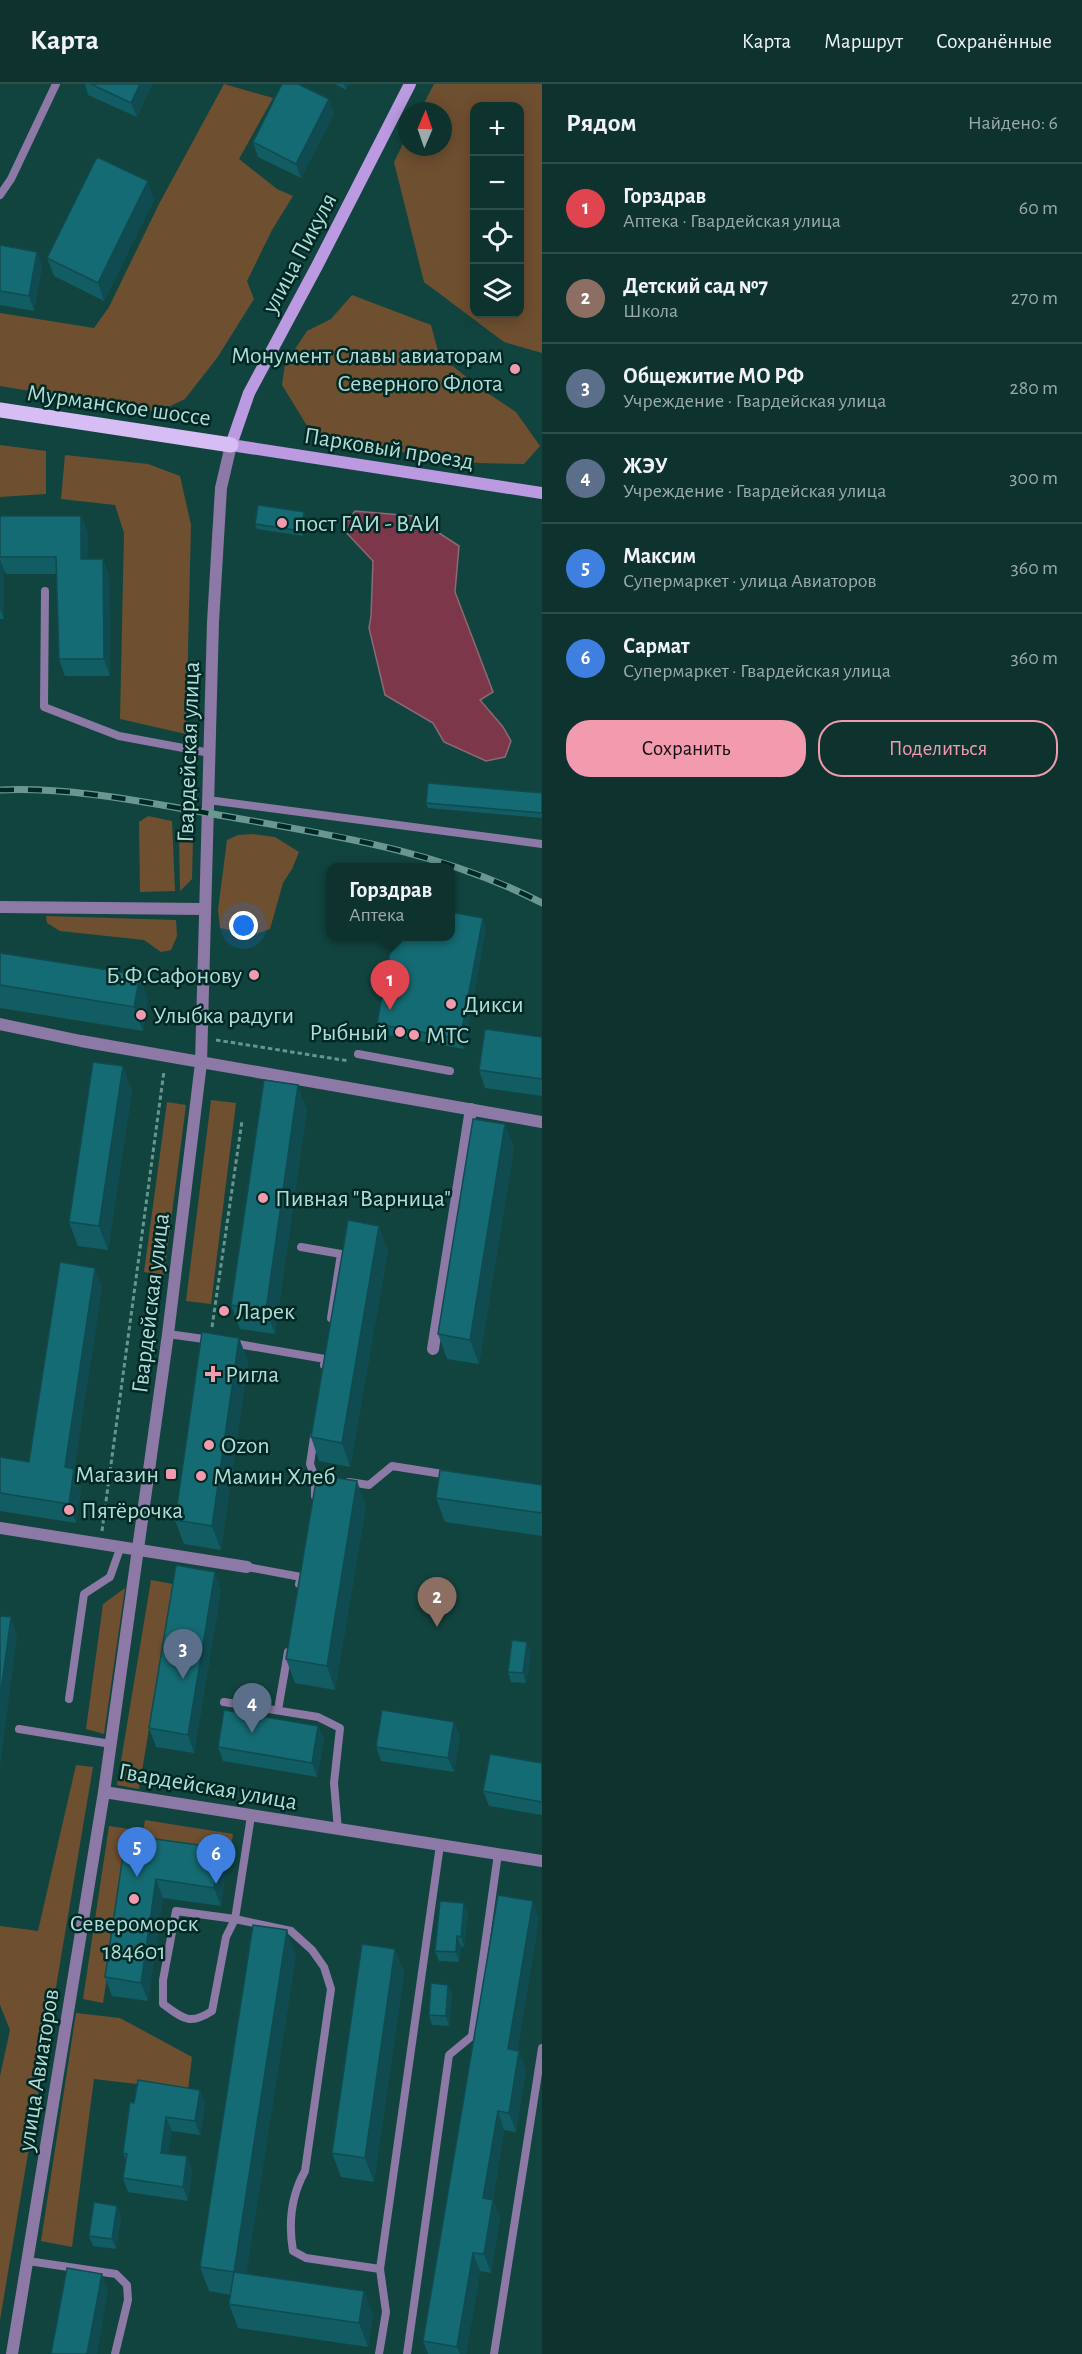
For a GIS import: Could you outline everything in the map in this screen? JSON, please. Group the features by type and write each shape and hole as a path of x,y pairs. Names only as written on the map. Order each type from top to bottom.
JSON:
{"main road":[{"name":"улица Пикуля","path":"231,445 249,393 411,84"},
{"name":"Мурманское шоссе","path":"0,410 231,445"},
{"name":"Парковый проезд","path":"231,445 542,493"}],"street":[{"name":"Гвардейская улица","path":"231,445 221,499 213,622 201,1063 168,1334 104,1792 542,1861"},
{"path":"0,907 204,909"},
{"path":"0,1024 201,1063 542,1122"},
{"path":"433,1349 471,1109"},
{"path":"0,1528 247,1568"},
{"name":"улица Авиаторов","path":"12,2354 104,1792"}],"lane":[{"path":"0,195 56,84"},
{"path":"45,591 44,707 119,736 210,753"},
{"path":"208,800 542,844"},
{"path":"357,1058 450,1071"},
{"path":"301,1247 341,1254 331,1324"},
{"path":"168,1334 325,1359"},
{"path":"324,1370 327,1347"},
{"path":"313,1509 315,1478 310,1464 315,1429"},
{"path":"336,1481 369,1485 392,1466 461,1477"},
{"path":"315,1478 326,1480"},
{"path":"69,1699 84,1594 110,1577 121,1546"},
{"path":"299,1588 303,1566"},
{"path":"247,1568 301,1577"},
{"path":"278,1710 289,1644"},
{"path":"224,1702 318,1717 340,1728 334,1783 338,1830"},
{"path":"19,1728 111,1744"},
{"path":"251,1816 235,1919 226,1937 212,2011 200,2019 186,2020 163,2004 163,1980 176,1911 235,1919 291,1931 312,1950 324,1967 331,1989 305,2171 294,2190 290,2232 293,2251 306,2258 380,2269"},
{"path":"380,2354 386,2312 380,2269 440,1845"},
{"path":"407,2354 449,2055 471,2036 498,1854"},
{"path":"494,2354 542,2048"},
{"path":"28,2261 116,2274 127,2285 128,2300 115,2354"}],"path":[{"path":"203,1038 357,1058"},
{"path":"101,1544 166,1056"},
{"path":"211,1340 243,1121"}],"shaded area":[{"path":"224,84 273,98 239,159 277,189 293,196 272,230 247,281 254,299 217,358 185,399 158,412 0,386 0,313 94,328 109,307 159,204"},
{"path":"434,84 542,84 542,353 504,342 472,318 524,318 524,102 470,102 470,316 424,282 394,162 398,154 398,156 452,156 452,102 425,102"},
{"path":"352,295 431,325 439,355 480,388 516,412 540,446 524,464 478,463 332,442 309,429 282,385 285,364 307,331 331,319"},
{"path":"0,445 46,451 46,494 0,497"},
{"path":"65,455 148,464 180,476 191,525 186,734 120,719 124,533 115,505 61,499"},
{"path":"355,511 413,516 459,546 455,592 493,692 480,700 503,727 511,741 505,757 486,761 444,742 433,723 385,695 369,628 373,561 342,528"},
{"path":"148,816 172,821 175,891 140,892 139,822"},
{"path":"179,832 193,837 192,879 180,891"},
{"path":"253,834 275,837 299,852 283,883 270,929 253,935 220,928 218,910 227,840 238,835"},
{"path":"46,916 176,920 177,936 171,950 161,952 144,940 60,931 47,923"},
{"path":"211,1100 236,1103 211,1304 186,1301"},
{"path":"167,1102 186,1105 164,1275 144,1272"},
{"path":"151,1580 173,1584 139,1789 117,1785"},
{"path":"125,1588 104,1734 86,1729 103,1604"},
{"path":"76,1765 93,1767 0,2320 0,2076 10,2030 0,2005 0,1926 38,1931"},
{"path":"145,1820 233,1834 229,1859 141,1844"},
{"path":"109,1826 129,1829 103,2003 83,1999"},
{"path":"76,2013 120,2018 192,2057 188,2090 94,2079 72,2247 41,2241"}],"building":[{"path":"91,84 140,84 131,103"},
{"path":"282,84 298,84 329,99 296,164 253,142"},
{"path":"97,157 148,181 98,283 47,258"},
{"path":"0,245 37,252 29,296 0,291"},
{"name":"пост ГАИ - ВАИ","path":"258,505 304,512 302,531 255,524"},
{"path":"0,516 81,516 81,559 103,559 104,659 59,659 56,557 0,557"},
{"path":"428,783 542,793 542,813 426,803"},
{"path":"455,913 483,918 460,1039 377,1024 392,941 455,941"},
{"path":"0,953 140,975 134,1007 0,985"},
{"path":"485,1029 542,1037 542,1079 479,1070"},
{"path":"93,1062 123,1066 99,1226 69,1222"},
{"path":"264,1080 298,1085 266,1310 231,1305"},
{"path":"473,1119 505,1124 470,1340 438,1334"},
{"path":"348,1220 379,1226 342,1443 311,1437"},
{"path":"60,1262 95,1268 65,1467 74,1469 69,1504 0,1493 0,1457 29,1462"},
{"path":"202,1332 239,1338 212,1526 175,1520"},
{"path":"440,1470 542,1485 542,1513 436,1498"},
{"path":"317,1475 357,1481 327,1666 286,1659"},
{"path":"176,1565 215,1572 188,1735 149,1728"},
{"path":"0,1616 11,1617 0,1699"},
{"path":"512,1640 527,1642 523,1673 508,1672"},
{"path":"224,1710 318,1726 312,1763 218,1747"},
{"path":"382,1710 454,1722 448,1758 376,1747"},
{"path":"490,1754 542,1763 542,1802 483,1791"},
{"path":"126,1835 220,1848 214,1888 156,1879 141,1983 105,1977"},
{"path":"498,1895 533,1901 508,2049 519,2051 509,2113 498,2111 483,2198 493,2200 484,2254 473,2253 457,2347 423,2341"},
{"path":"440,1901 464,1903 461,1937 457,1936 456,1952 435,1951"},
{"path":"253,1925 287,1930 234,2272 200,2267"},
{"path":"362,1944 395,1949 365,2158 332,2153"},
{"path":"431,1983 448,1985 446,2016 429,2015"},
{"path":"138,2080 200,2090 195,2121 166,2117 161,2153 187,2156 183,2187 123,2178 127,2154 123,2153 130,2102 134,2103"},
{"path":"94,2202 117,2206 112,2239 89,2236"},
{"path":"67,2268 102,2274 87,2354 51,2354"},
{"path":"234,2272 364,2291 359,2323 229,2304"}],"railway":[{"path":"0,790 53,791 107,796 339,837 441,863"},
{"path":"455,867 503,885 542,903"}],"place":[{"name":"Монумент Славы авиаторам Северного Флота","path":"515,369"},
{"name":"пост ГАИ - ВАИ","path":"282,523"},
{"name":"Б.Ф.Сафонову","path":"254,975"},
{"name":"Дикси","path":"451,1004"},
{"name":"Горздрав","path":"390,1010"},
{"name":"Улыбка радуги","path":"141,1015"},
{"name":"Рыбный","path":"400,1032"},
{"name":"МТС","path":"414,1035"},
{"name":"Пивная \"Варница\"","path":"263,1198"},
{"name":"Ларек","path":"224,1311"},
{"name":"Ригла","path":"213,1374"},
{"name":"Ozon","path":"209,1445"},
{"name":"Магазин","path":"171,1474"},
{"name":"Мамин Хлеб","path":"201,1476"},
{"name":"Пятёрочка","path":"69,1510"},
{"name":"Детский сад №7","path":"437,1627"},
{"name":"Общежитие МО РФ","path":"183,1679"},
{"name":"ЖЭУ","path":"252,1733"},
{"name":"Максим","path":"137,1877"},
{"name":"Сармат","path":"216,1884"},
{"name":"Североморск 184601","path":"134,1899"}]}
